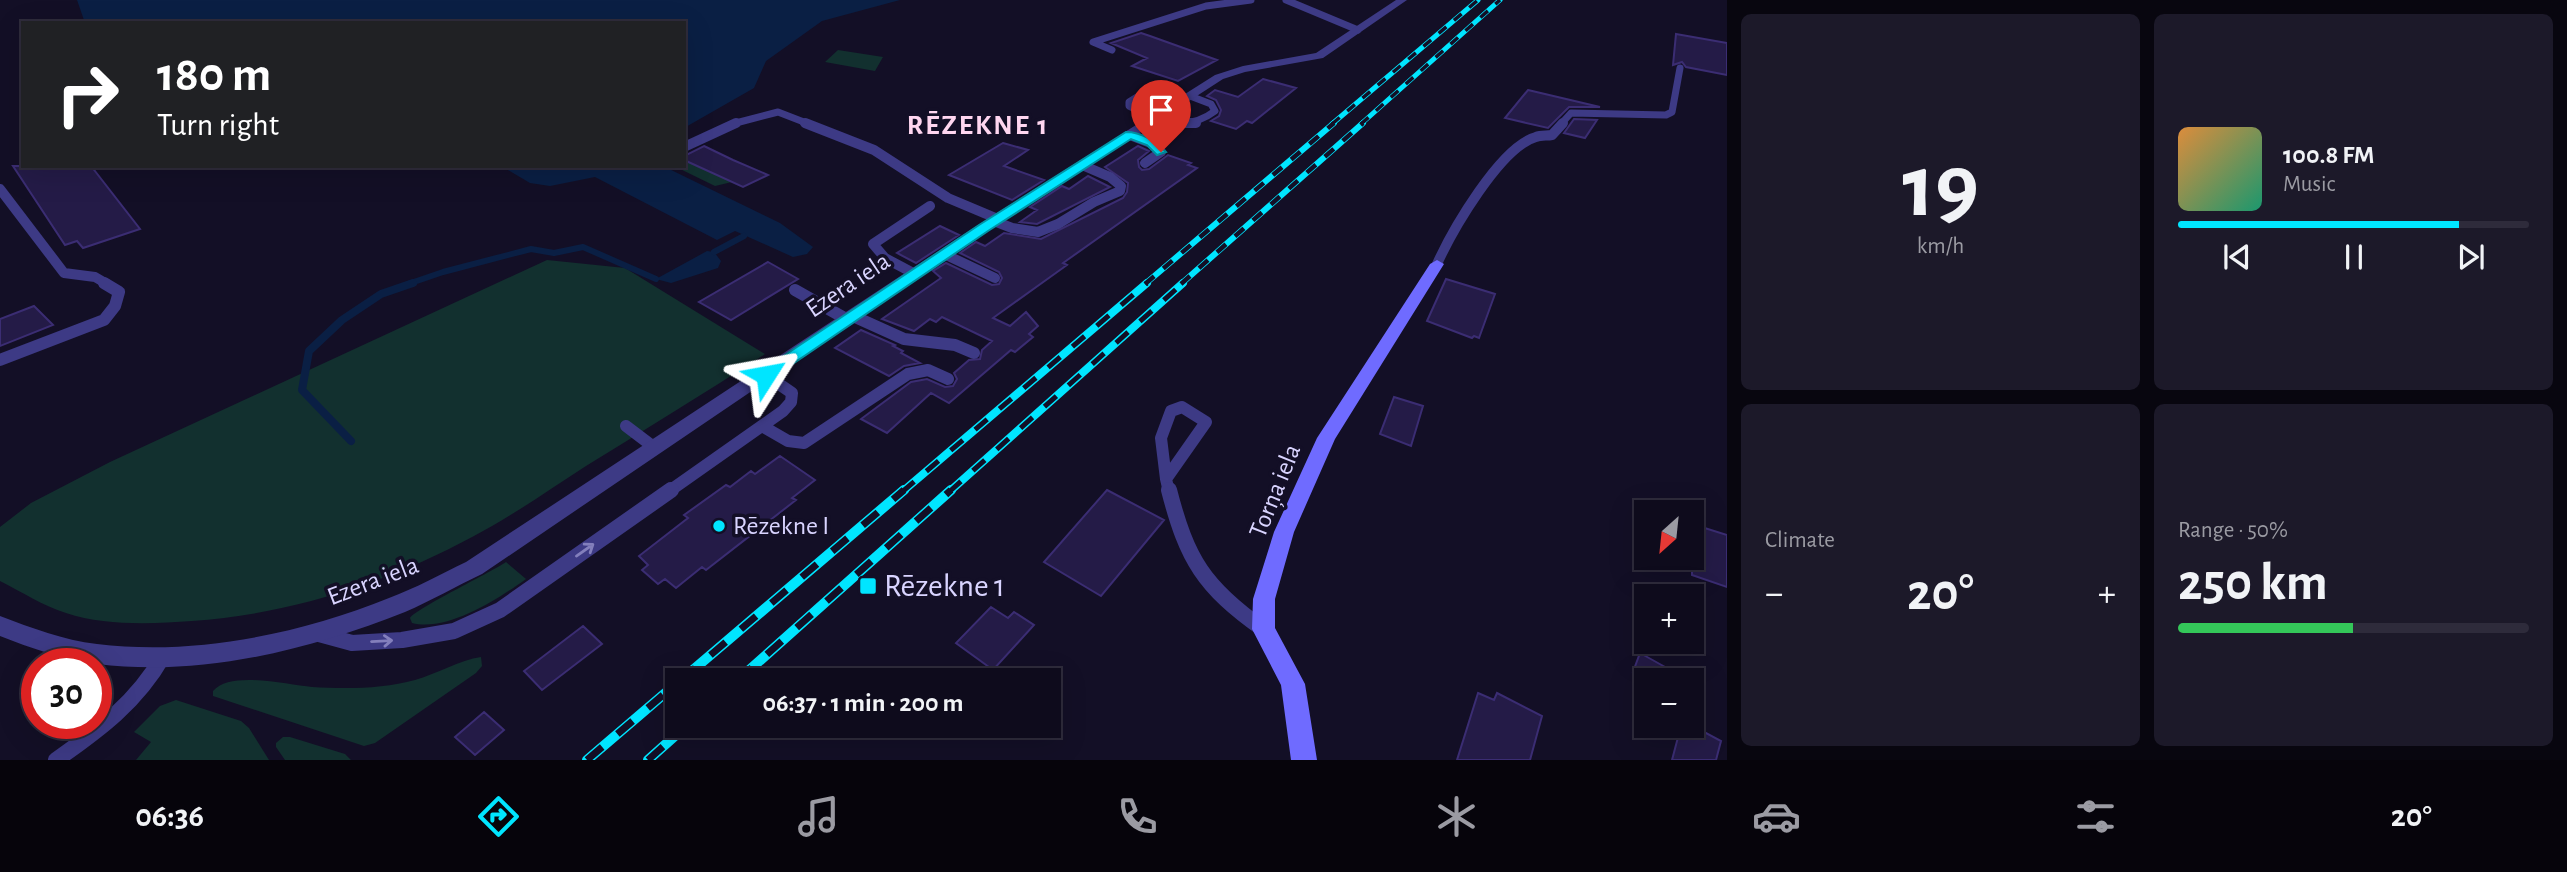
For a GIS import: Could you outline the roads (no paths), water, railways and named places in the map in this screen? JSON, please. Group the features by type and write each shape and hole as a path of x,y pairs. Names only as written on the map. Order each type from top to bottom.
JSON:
{"street":[{"name":"Ezera iela","path":"0,626 27,639 60,648 107,655 163,656 236,651 315,633 399,604 474,568 944,254 1190,96 1231,72 1319,56 1402,0"},
{"name":"Torņa iela","path":"1264,629 1264,599 1284,532 1326,438 1437,264"},
{"path":"1264,629 1293,684 1304,760"}],"lane":[{"path":"1112,50 1093,42 1206,6 1251,0"},
{"path":"1286,0 1358,30"},
{"path":"1437,264 1454,227 1483,185 1518,148 1534,136 1552,135 1571,113 1666,115 1672,112 1680,68"},
{"path":"1158,84 1129,102 1129,106 1157,117 1191,123 1200,121 1215,110 1211,104 1190,96"},
{"path":"686,146 739,121 764,113 778,112 874,150 948,198 996,220 1032,232 1056,229 1094,202 1120,191 1121,187 1110,177 1082,165"},
{"path":"1130,135 1151,143 1161,152 1145,163"},
{"path":"0,188 64,273 95,277 119,292 115,306 104,320 0,360"},
{"path":"915,274 885,258 873,244 880,236 930,206"},
{"path":"944,254 995,278"},
{"path":"795,290 884,332 905,339 957,343 974,353"},
{"path":"762,426 788,442 804,443 908,374 928,370 948,379"},
{"path":"315,633 352,643 402,640 454,631 500,610 762,426 792,402 792,393 766,375"},
{"path":"1166,479 1206,422 1182,407 1171,411 1161,438 1166,479 1179,533 1202,578 1229,606 1264,629"},
{"path":"626,426 655,448"},
{"path":"56,760 118,717 154,674 163,656"}],"water":[{"path":"77,0 900,0 822,21 766,61 754,88 686,127 686,21 84,21"},
{"path":"504,168 667,168 780,223 813,247 807,254 793,257 735,231 717,240 595,177 550,186 530,183"},
{"path":"707,251 714,252 721,261 718,268 671,283 656,279"}],"waterway":[{"path":"714,252 744,236"},
{"path":"408,284 531,249 554,253 583,247 656,279"},
{"path":"351,441 302,390 309,351 342,320 381,294 413,283"}],"railway":[{"path":"1332,124 1478,0"},
{"path":"1361,124 1500,0"},
{"path":"1145,284 1334,123"},
{"path":"1181,284 1363,123"},
{"path":"902,492 1147,283"},
{"path":"949,492 1183,283"},
{"path":"695,668 904,490"},
{"path":"752,668 951,490"},
{"path":"587,760 665,693"},
{"path":"648,760 673,738"}],"place":[{"name":"Rēzekne I","path":"719,526"},
{"name":"Rēzekne 1","path":"868,586"}],"district":[{"name":"RĒZEKNE 1","path":"978,126"}]}
